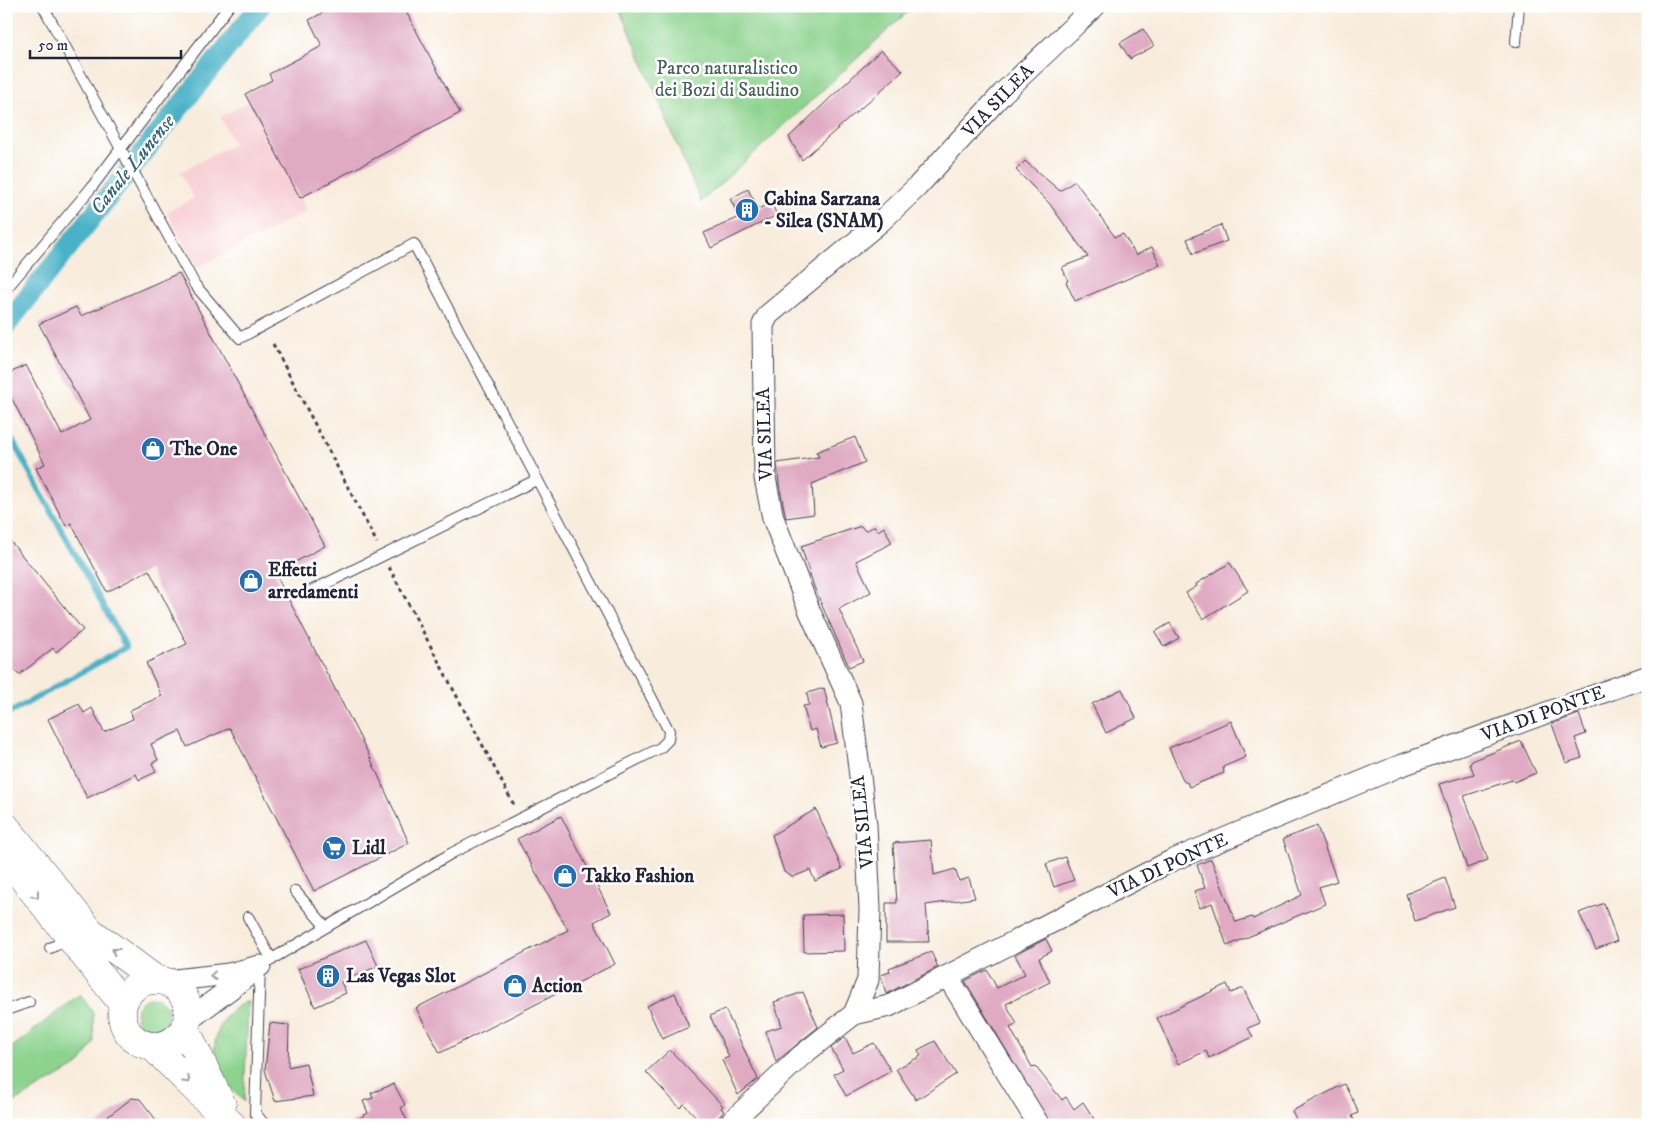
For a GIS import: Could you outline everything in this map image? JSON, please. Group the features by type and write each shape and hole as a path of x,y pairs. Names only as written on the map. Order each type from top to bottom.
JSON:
{"main road":[{"path":"6,827 91,932 182,993 186,1001 186,1024 231,1124"},
{"path":"6,857 60,943 122,1003"},
{"path":"161,980 135,986 122,1003 121,1012 126,1030 138,1042 152,1046 171,1042 186,1024"},
{"path":"152,1046 231,1124"}],"street":[{"name":"VIA SILEA","path":"854,1014 868,980 870,909 866,825 850,703 806,603 774,518 765,478 763,324 768,314 880,222 917,187 1003,93 1095,6"},
{"name":"VIA DI PONTE","path":"728,1125 801,1056 854,1014 888,1006 948,977 1171,861 1397,767 1648,676"},
{"path":"161,980 229,974 266,963"},
{"path":"186,1024 266,963"},
{"path":"948,977 1039,1125"}],"lane":[{"path":"43,6 195,285 240,338 414,244 669,731 668,740 660,748 452,853 429,869 325,926 266,963"},
{"path":"6,289 91,188 229,6"},
{"path":"1516,42 1519,6"},
{"path":"311,591 536,480"},
{"path":"295,891 325,926"},
{"path":"248,917 266,963 255,1113 265,1125"},
{"path":"6,1010 29,1002"}],"path":[{"path":"273,344 378,546"},
{"path":"389,566 515,808"}],"shaded area":[{"path":"249,102 307,211 197,268 167,212 194,198 180,172 234,144 220,117"}],"green space":[{"name":"Parco naturalistico dei Bozi di Saudino","path":"619,6 914,6 701,202"},
{"path":"80,994 93,1013 94,1043 80,1064 6,1107 6,1052"},
{"path":"152,998 164,1002 168,1014 164,1026 152,1030 140,1026 136,1014 140,1002"},
{"path":"248,1001 244,1102 220,1072 215,1058 215,1048 216,1038 225,1019 231,1011"}],"building":[{"path":"336,6 403,6 460,113 300,198 245,94 272,80 269,74 322,46 309,20"},
{"path":"1143,29 1154,46 1130,59 1120,43"},
{"path":"881,50 903,71 802,160 789,137"},
{"path":"1025,161 1060,191 1075,181 1115,237 1123,234 1136,255 1152,247 1160,265 1075,301 1066,282 1068,281 1062,267 1088,257 1049,203 1016,170"},
{"path":"748,189 758,209 771,203 777,215 711,248 704,233 740,217 730,199"},
{"path":"1221,225 1227,241 1193,254 1187,239"},
{"path":"179,273 325,546 275,573 367,751 409,843 314,891 230,728 187,747 180,731 151,744 158,760 152,763 156,772 139,780 136,774 87,798 48,719 79,704 84,713 92,708 104,732 133,719 130,710 162,696 146,663 187,644 149,570 107,592 71,523 66,526 36,468 45,464 6,387 6,375 26,365 62,435 90,420 39,324 76,307 81,316"},
{"path":"855,437 865,462 812,484 814,514 786,518 777,463 819,457 816,452"},
{"path":"861,526 865,531 875,526 878,531 884,527 892,543 856,561 871,592 839,609 863,661 849,667 814,587 801,546"},
{"path":"6,536 83,630 56,652 53,648 19,675 6,659"},
{"path":"1230,563 1248,591 1203,619 1186,593 1197,586 1196,584"},
{"path":"1170,623 1179,638 1164,647 1155,632"},
{"path":"824,688 837,743 821,747 816,729 810,731 803,706 809,705 807,693"},
{"path":"1122,689 1136,718 1106,733 1092,704"},
{"path":"1579,714 1586,734 1575,738 1582,758 1566,763 1552,724"},
{"path":"1231,721 1246,757 1223,767 1224,773 1189,787 1187,782 1184,782 1169,748"},
{"path":"1521,741 1536,773 1514,782 1512,780 1464,796 1488,860 1467,868 1439,784 1474,774 1470,764 1472,761"},
{"path":"816,809 842,869 815,881 810,870 793,877 784,872 772,835"},
{"name":"Action","path":"561,816 611,913 594,922 615,964 440,1053 416,1008 568,930 517,839"},
{"path":"1317,826 1337,881 1319,887 1325,904 1227,946 1212,903 1200,908 1194,891 1205,888 1197,865 1211,859 1236,922 1252,917 1253,919 1302,895 1283,839"},
{"path":"931,840 934,875 955,869 959,881 969,878 975,898 926,905 929,942 886,942 886,903 897,903 893,843"},
{"path":"1065,857 1074,880 1054,887 1046,864"},
{"path":"1445,878 1455,907 1415,921 1406,894"},
{"path":"1604,903 1617,941 1596,949 1579,913"},
{"path":"843,914 844,951 804,952 803,915"},
{"path":"1046,939 1052,951 1039,958 1050,982 1006,1004 1017,1024 1010,1028 1032,1067 1035,1066 1062,1100 1066,1097 1074,1109 1083,1102 1098,1125 1051,1125 965,981 987,970 997,988 1025,974 1015,955"},
{"name":"Las Vegas Slot","path":"366,940 378,966 341,982 346,993 315,1007 298,969"},
{"path":"931,952 938,967 886,994 881,975 890,972 889,968"},
{"path":"1227,984 1231,993 1243,988 1260,1023 1248,1028 1253,1037 1209,1058 1206,1051 1178,1064 1157,1018"},
{"path":"803,992 818,1027 776,1062 766,1031 782,1026 774,1002"},
{"path":"675,993 689,1027 662,1039 647,1006"},
{"path":"725,1009 758,1079 738,1095 722,1060 729,1057 710,1016"},
{"path":"270,1023 289,1025 288,1067 306,1063 313,1096 275,1101 265,1070"},
{"path":"845,1037 853,1053 874,1043 891,1071 846,1096 834,1074 843,1069 831,1048"},
{"path":"935,1041 956,1074 916,1100 896,1069 921,1056 918,1050"},
{"path":"670,1050 723,1106 721,1108 724,1111 712,1125 704,1125 684,1104 680,1108 646,1072"},
{"path":"394,1084 405,1105 401,1108 409,1125 348,1125 368,1113 363,1101 373,1098 371,1093"},
{"path":"1344,1084 1356,1106 1358,1113 1352,1116 1356,1125 1299,1125 1292,1111"},
{"path":"132,1098 140,1099 160,1125 97,1125"}],"waterway":[{"name":"Canale Lunense","path":"6,325 260,6"},
{"path":"6,429 126,647 6,715"}],"place":[{"name":"Cabina Sarzana - Silea (SNAM)","path":"747,210"},
{"name":"The One","path":"153,449"},
{"name":"Effetti arredamenti","path":"251,581"},
{"name":"Lidl","path":"334,848"},
{"name":"Takko Fashion","path":"565,876"},
{"name":"Las Vegas Slot","path":"328,976"},
{"name":"Action","path":"515,986"}]}
